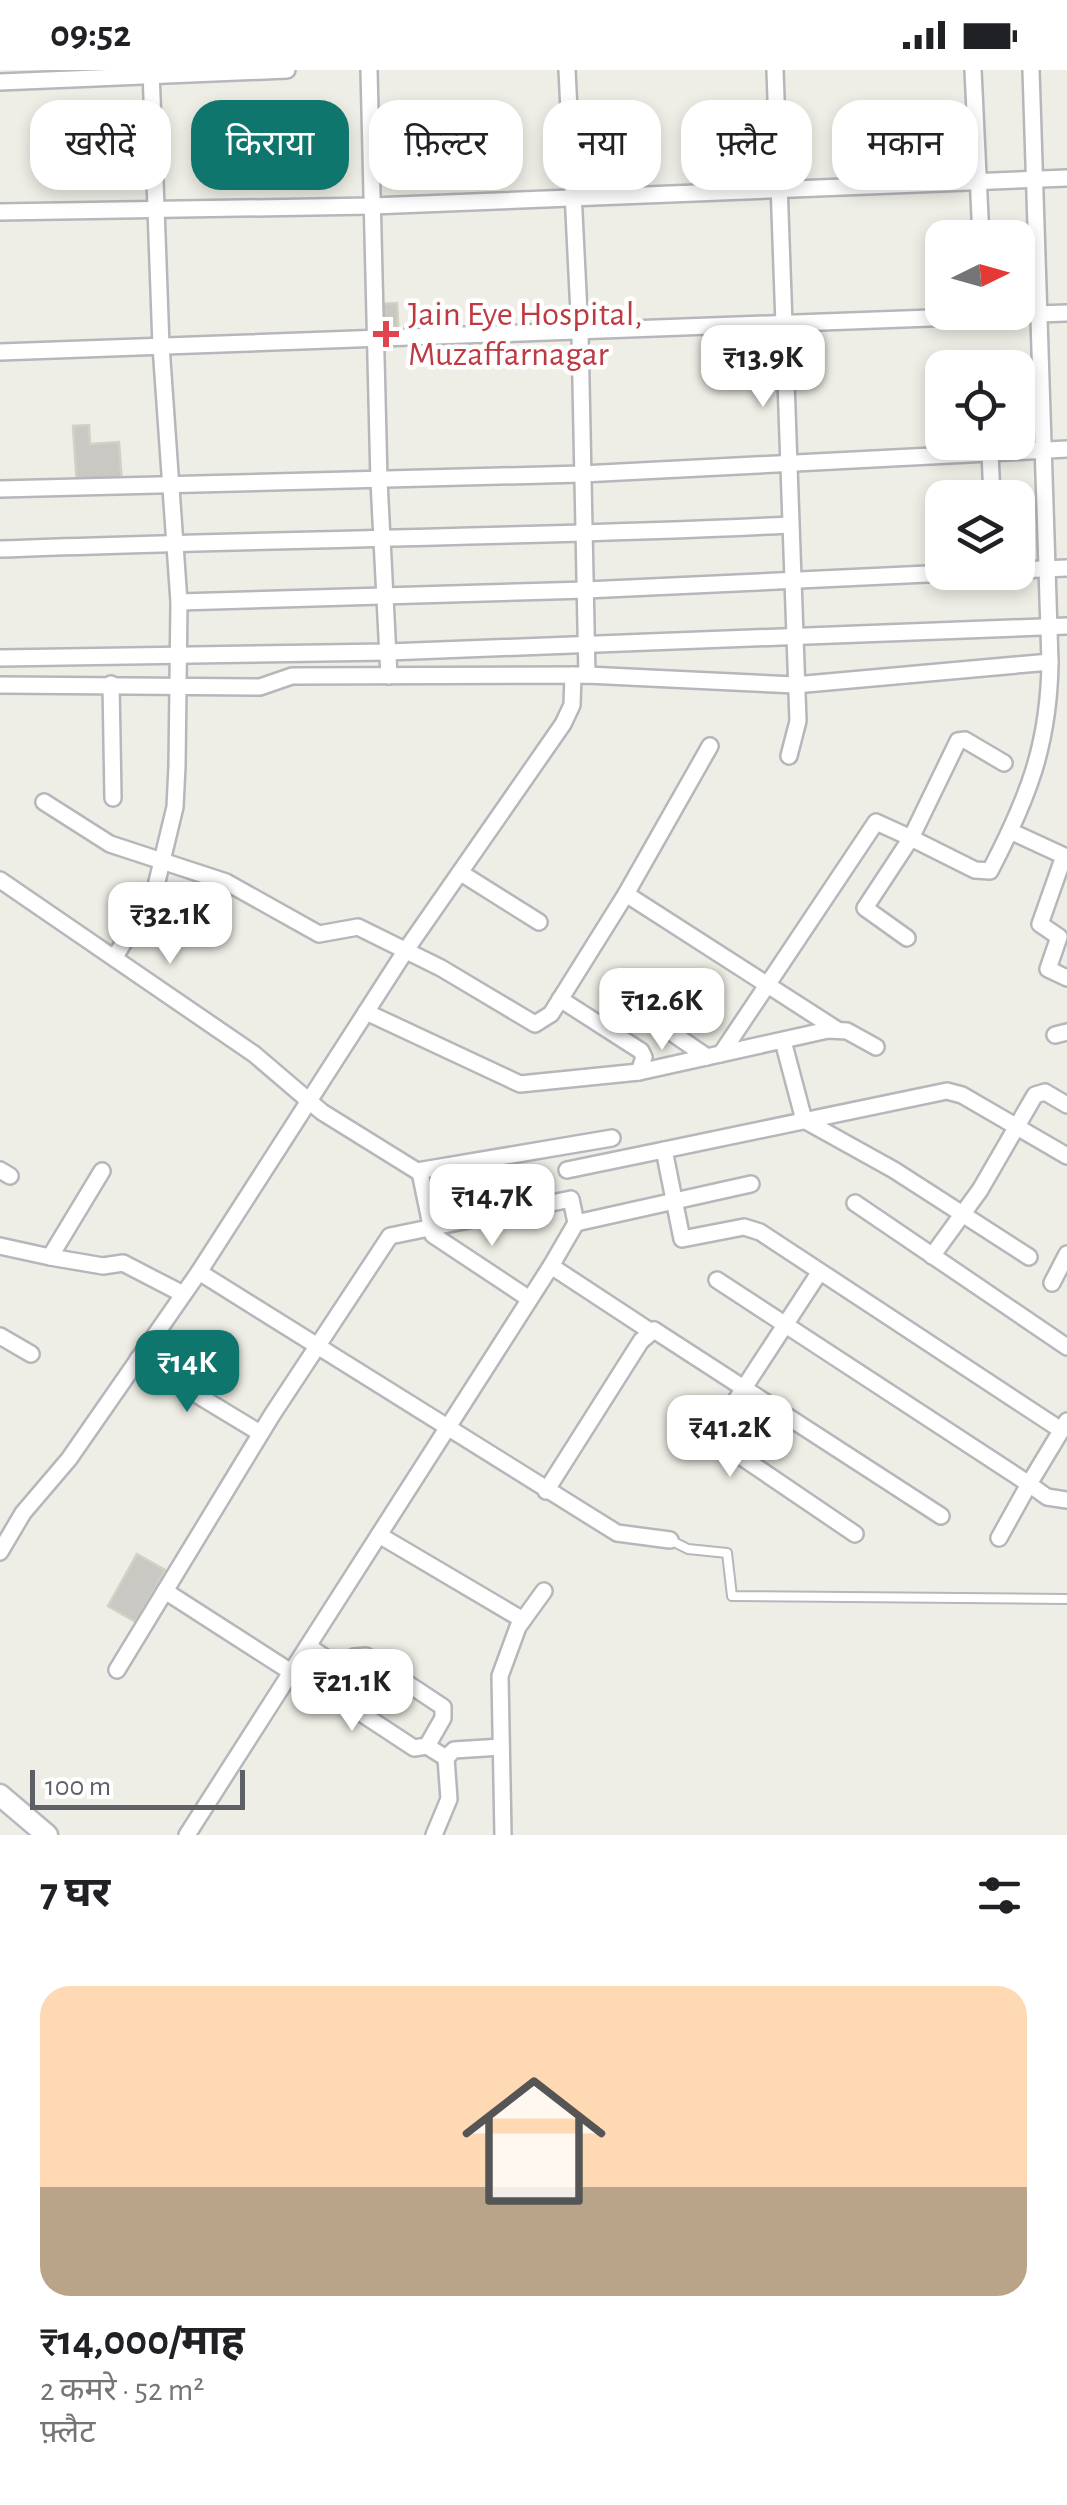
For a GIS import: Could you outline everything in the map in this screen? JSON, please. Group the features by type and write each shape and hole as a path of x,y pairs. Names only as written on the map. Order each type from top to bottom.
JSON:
{"main road":[{"path":"0,1795 47,1835"}],"street":[{"path":"0,82 287,70"},
{"path":"369,70 379,481 389,676"},
{"path":"0,1552 31,1502 69,1458 199,1272 308,1098 572,705 586,646 586,590 580,334 567,70"},
{"path":"776,70 788,525 798,729 789,756"},
{"path":"973,70 981,220"},
{"path":"714,1055 768,986 872,824 883,824 985,872 1010,831 1041,759 1050,706 1050,662 1031,70"},
{"path":"115,957 143,915 164,861 175,807 180,602 160,346 151,73"},
{"path":"0,212 372,206 1067,178"},
{"path":"1035,314 1067,313"},
{"path":"0,352 580,334 925,318"},
{"path":"1035,450 1067,450"},
{"path":"0,489 582,474 925,455"},
{"path":"0,549 383,535 584,535 788,525"},
{"path":"1035,569 1067,568"},
{"path":"180,602 925,574"},
{"path":"0,658 388,652 1067,626"},
{"path":"0,685 260,687 292,676 580,675 795,685 1050,662"},
{"path":"111,684 113,798"},
{"path":"907,938 865,906 911,838 958,741 965,740 1004,762"},
{"path":"44,802 110,844 226,882 319,934 352,926 406,950 530,1024 545,1020 560,999 626,894 710,746"},
{"path":"1010,831 1064,856 1040,924 1056,934 1059,942 1048,969 1067,978"},
{"path":"462,873 539,922"},
{"path":"0,880 115,957 322,1112 420,1172 612,1138"},
{"path":"626,894 836,1029 876,1047"},
{"path":"1050,896 1067,902"},
{"path":"560,999 641,1050 644,1056 639,1072"},
{"path":"366,1012 520,1084 639,1072 836,1029"},
{"path":"642,1012 714,1055"},
{"path":"783,1041 804,1120 1030,1257"},
{"path":"567,1170 952,1092 1067,1156"},
{"path":"932,1256 963,1214 1038,1093 1067,1105"},
{"path":"187,1835 576,1224 564,1148"},
{"path":"664,1150 671,1202 682,1239 749,1228 1064,1426 1000,1538"},
{"path":"50,1256 102,1172"},
{"path":"420,1172 428,1227 441,1242 528,1298"},
{"path":"576,1224 751,1184"},
{"path":"118,1670 260,1433 390,1236 571,1199"},
{"path":"855,1203 1067,1347"},
{"path":"0,1246 104,1266 123,1263 183,1294"},
{"path":"1052,1283 1067,1254"},
{"path":"551,1266 942,1516"},
{"path":"199,1272 626,1537 670,1540"},
{"path":"819,1273 714,1430 713,1441 855,1534"},
{"path":"716,1280 1047,1497 1067,1500"},
{"path":"546,1490 650,1331"},
{"path":"0,1336 31,1354"},
{"path":"138,1359 260,1433"},
{"path":"379,1535 523,1620"},
{"path":"165,1591 291,1672"},
{"path":"503,1835 500,1676 523,1620 544,1591"},
{"path":"308,1646 345,1671"},
{"path":"427,1746 443,1718 438,1702 366,1656 354,1656 336,1688 341,1700 414,1748 427,1746 446,1758"},
{"path":"434,1835 449,1799 446,1758 454,1750 501,1747"}],"lane":[{"path":"670,1540 688,1549 726,1553 732,1596 1067,1599"}],"building":[{"path":"397,303 399,338 382,339 380,304"},
{"path":"89,425 90,444 119,442 122,483 77,486 73,426"},
{"path":"137,1554 165,1570 136,1622 108,1606"}],"place":[{"name":"Jain Eye Hospital, Muzaffarnagar","path":"386,334"}]}
